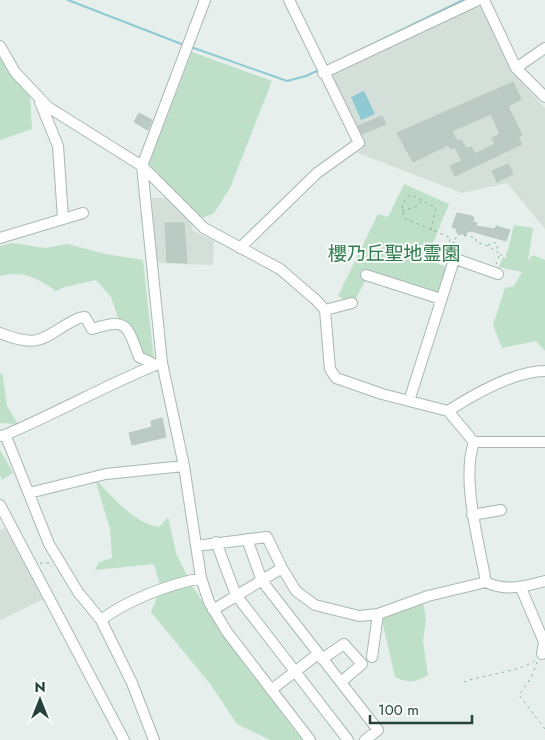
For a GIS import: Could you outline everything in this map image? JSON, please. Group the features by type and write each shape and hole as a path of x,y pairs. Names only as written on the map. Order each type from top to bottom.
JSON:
{"street":[{"path":"205,0 142,166 158,364 184,466 202,578 213,610 226,632 310,740"},
{"path":"240,248 318,173 358,143 289,0"},
{"path":"321,69 478,0"},
{"path":"484,0 516,68 545,97"},
{"path":"0,46 15,72 39,99 66,120 142,166 204,228 280,269 325,310 330,369 336,378 448,411 474,442 471,467 472,515 486,582"},
{"path":"516,68 545,48"},
{"path":"39,99 58,146 63,218"},
{"path":"0,238 83,213"},
{"path":"409,401 453,263 456,259 472,263 494,273"},
{"path":"366,275 441,299"},
{"path":"325,310 352,303"},
{"path":"0,333 17,339 36,341 46,339 80,318 85,317 92,329 113,322 128,329 139,357 158,364"},
{"path":"154,740 132,683 101,620 74,585 49,544 3,436 54,414 131,374 158,364"},
{"path":"448,411 476,393 516,378 545,371"},
{"path":"474,442 545,442"},
{"path":"28,493 106,474 184,466"},
{"path":"0,505 3,519 32,567 124,740"},
{"path":"472,515 501,510"},
{"path":"196,546 267,537 292,586 315,605 359,616 378,614 428,596 486,582 493,586 520,588 545,581"},
{"path":"247,539 262,581 378,730 365,740"},
{"path":"216,542 236,595 348,740"},
{"path":"213,610 282,568"},
{"path":"101,620 112,612 140,599 202,578"},
{"path":"520,588 544,642 542,654"},
{"path":"372,657 378,614"},
{"path":"271,690 296,671 344,644 362,664 341,682"}],"path":[{"path":"431,230 436,208 422,200 408,196 402,205 404,218 431,230 451,238 449,242 454,243"},
{"path":"402,211 418,206 422,200"},
{"path":"453,263 450,258 457,233 476,238 476,242 488,246 500,254 508,255"},
{"path":"488,246 494,242 498,245 495,251"},
{"path":"494,273 500,254"},
{"path":"32,567 40,563 49,563 56,571"},
{"path":"464,682 480,675 523,667 533,662 542,654"},
{"path":"542,654 533,669 531,678 519,695 545,729"}],"shaded area":[{"path":"483,3 517,77 545,108 545,229 507,183 462,193 358,153 364,147 330,75"},
{"path":"152,198 169,198 191,221 192,230 214,241 213,265 156,263"},
{"path":"5,528 44,599 0,620 0,530"}],"green space":[{"path":"192,52 272,81 230,188 214,213 203,218 186,204 149,164"},
{"path":"0,57 10,74 30,96 32,129 0,140"},
{"name":"櫻乃丘聖地霊園","path":"404,184 449,204 430,250 431,261 449,268 437,300 367,277 353,304 338,296 378,214 388,217"},
{"path":"514,225 533,228 528,261 533,255 545,260 545,351 536,341 502,348 493,325 505,288 514,286 522,272 499,267 503,257 506,258"},
{"path":"12,243 45,248 68,244 105,254 143,260 154,360 136,355 119,321 111,297 96,280 56,291 30,276 8,274 0,276 0,246"},
{"path":"0,373 3,376 7,406 18,424 0,423"},
{"path":"0,450 13,473 2,480 0,475"},
{"path":"95,479 116,501 140,520 159,527 168,517 176,553 192,586 236,652 302,740 270,740 237,724 211,685 151,612 161,588 154,564 95,570 99,562 112,558 110,529"},
{"path":"423,601 426,620 423,641 428,675 416,681 404,680 395,677 381,616"}],"water":[{"path":"364,91 375,114 361,120 351,97"}],"building":[{"path":"513,82 521,99 508,106 522,135 518,137 522,144 455,176 450,166 462,161 455,147 451,149 448,145 413,162 397,133","holes":["491,114 500,134 492,138 495,144 475,154 471,147 467,149 461,140 457,141 452,131"]},
{"path":"139,113 152,120 148,130 134,122"},
{"path":"382,116 386,124 362,134 358,126"},
{"path":"508,164 513,174 497,182 492,171"},
{"path":"457,213 472,216 474,218 473,222 477,223 476,226 495,229 496,226 510,230 506,241 471,231 467,232 466,235 456,232 457,229 452,227"},
{"path":"165,223 184,223 187,263 167,262"},
{"path":"162,418 166,437 132,445 129,433 152,427 151,421"}],"waterway":[{"path":"68,0 184,45"},
{"path":"348,56 463,0"},
{"path":"191,47 287,81 319,70"}]}
